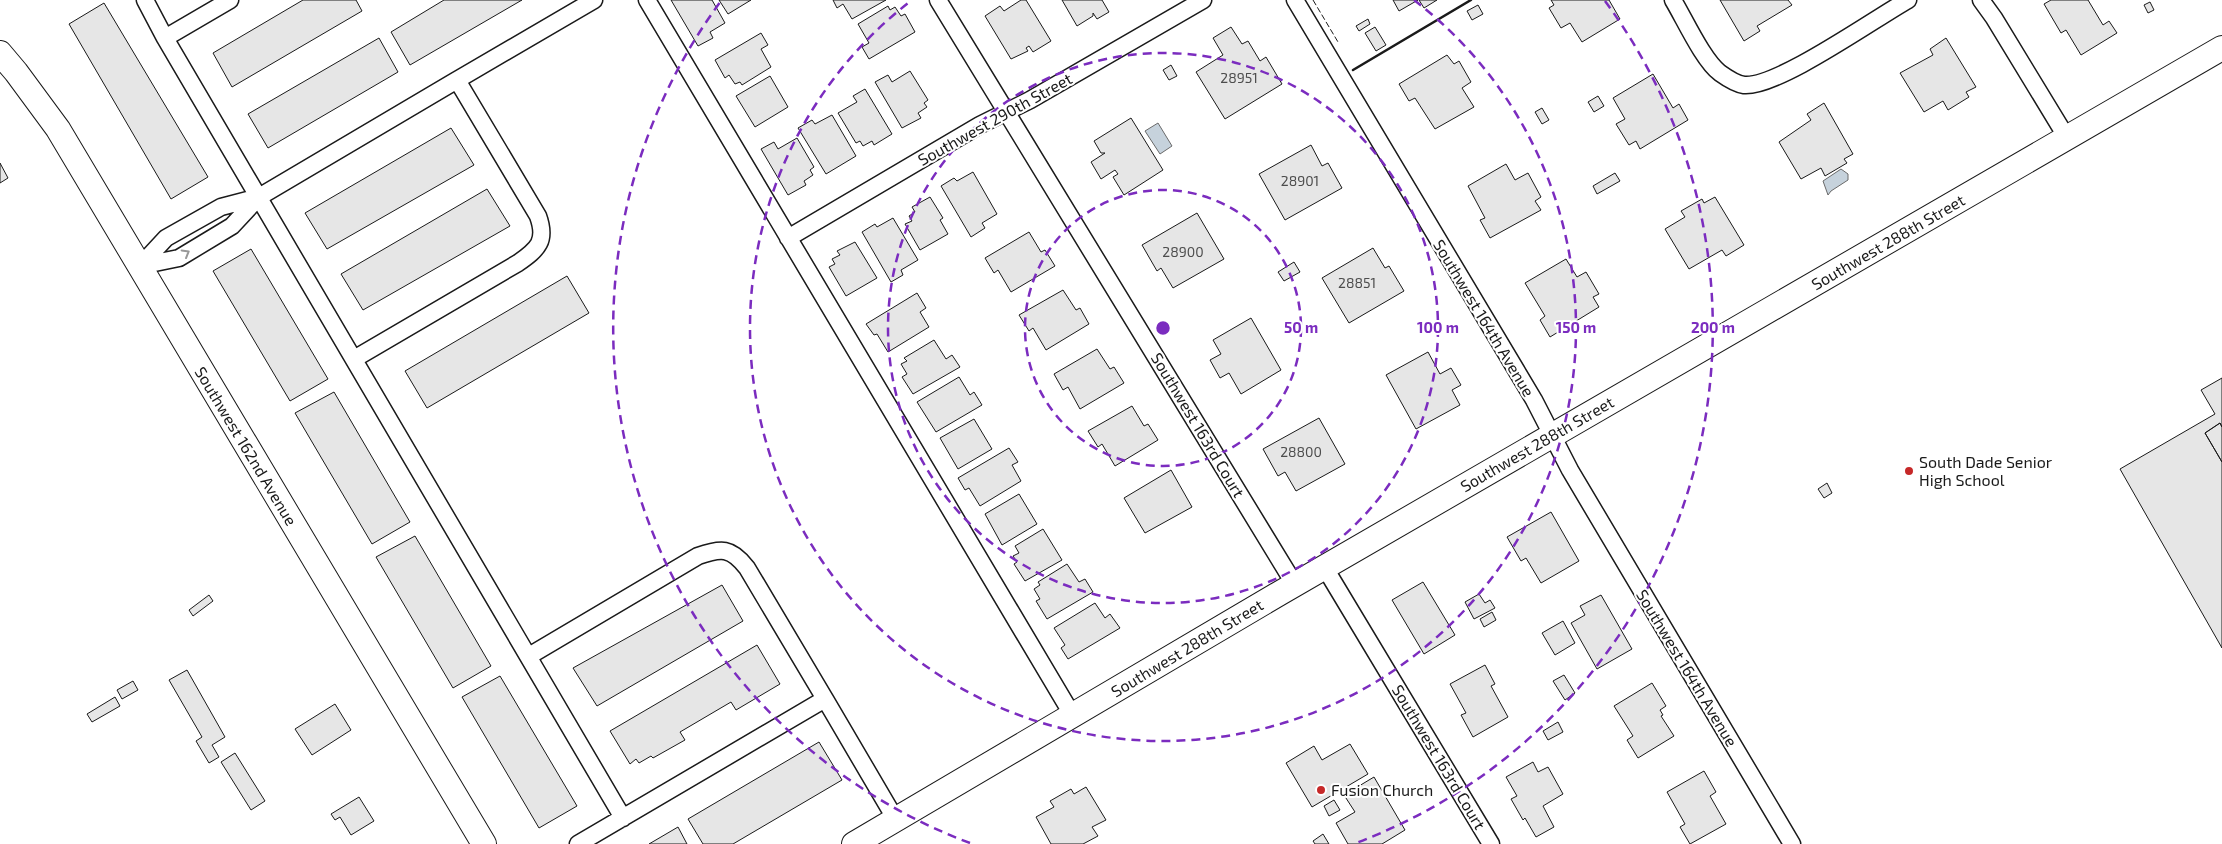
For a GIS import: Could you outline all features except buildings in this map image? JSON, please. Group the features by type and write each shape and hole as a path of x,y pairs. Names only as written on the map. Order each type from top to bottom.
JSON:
{"street":[{"path":"146,0 165,38 622,818"},
{"path":"165,38 230,0"},
{"path":"140,266 166,238 174,233 221,207 259,197 594,0"},
{"path":"647,0 1073,716"},
{"name":"Southwest 163rd Court","path":"938,0 1295,585"},
{"name":"Southwest 290th Street","path":"788,238 972,130 1030,100 1203,0"},
{"name":"Southwest 164th Avenue","path":"1295,0 1534,400 1552,436 1686,667 1792,844"},
{"path":"1673,0 1712,65 1730,80 1742,85 1754,85 1781,75 1908,0"},
{"path":"1981,0 1994,18 2067,138"},
{"name":"Southwest 288th Street","path":"854,844 1324,568 2222,48"},
{"name":"Southwest 162nd Avenue","path":"0,54 27,86 58,129 484,844"},
{"path":"354,360 518,263 538,246 542,237 542,226 538,216 457,80"},
{"path":"140,266 179,258 232,226 259,197"},
{"path":"528,656 698,556 714,550 728,551 738,556 746,568 896,820"},
{"name":"Southwest 163rd Court","path":"1324,568 1491,844"},
{"path":"578,844 825,699"}],"shaded area":[{"path":"1158,123 1172,146 1160,154 1145,131"},
{"path":"1841,169 1848,174 1848,180 1828,195 1823,181"}],"fence":[{"path":"1313,0 1338,42"}],"wall":[{"path":"1353,70 1471,0"}],"place":[{"name":"South Dade Senior High School","path":"1909,471"},
{"name":"Fusion Church","path":"1321,790"}]}
